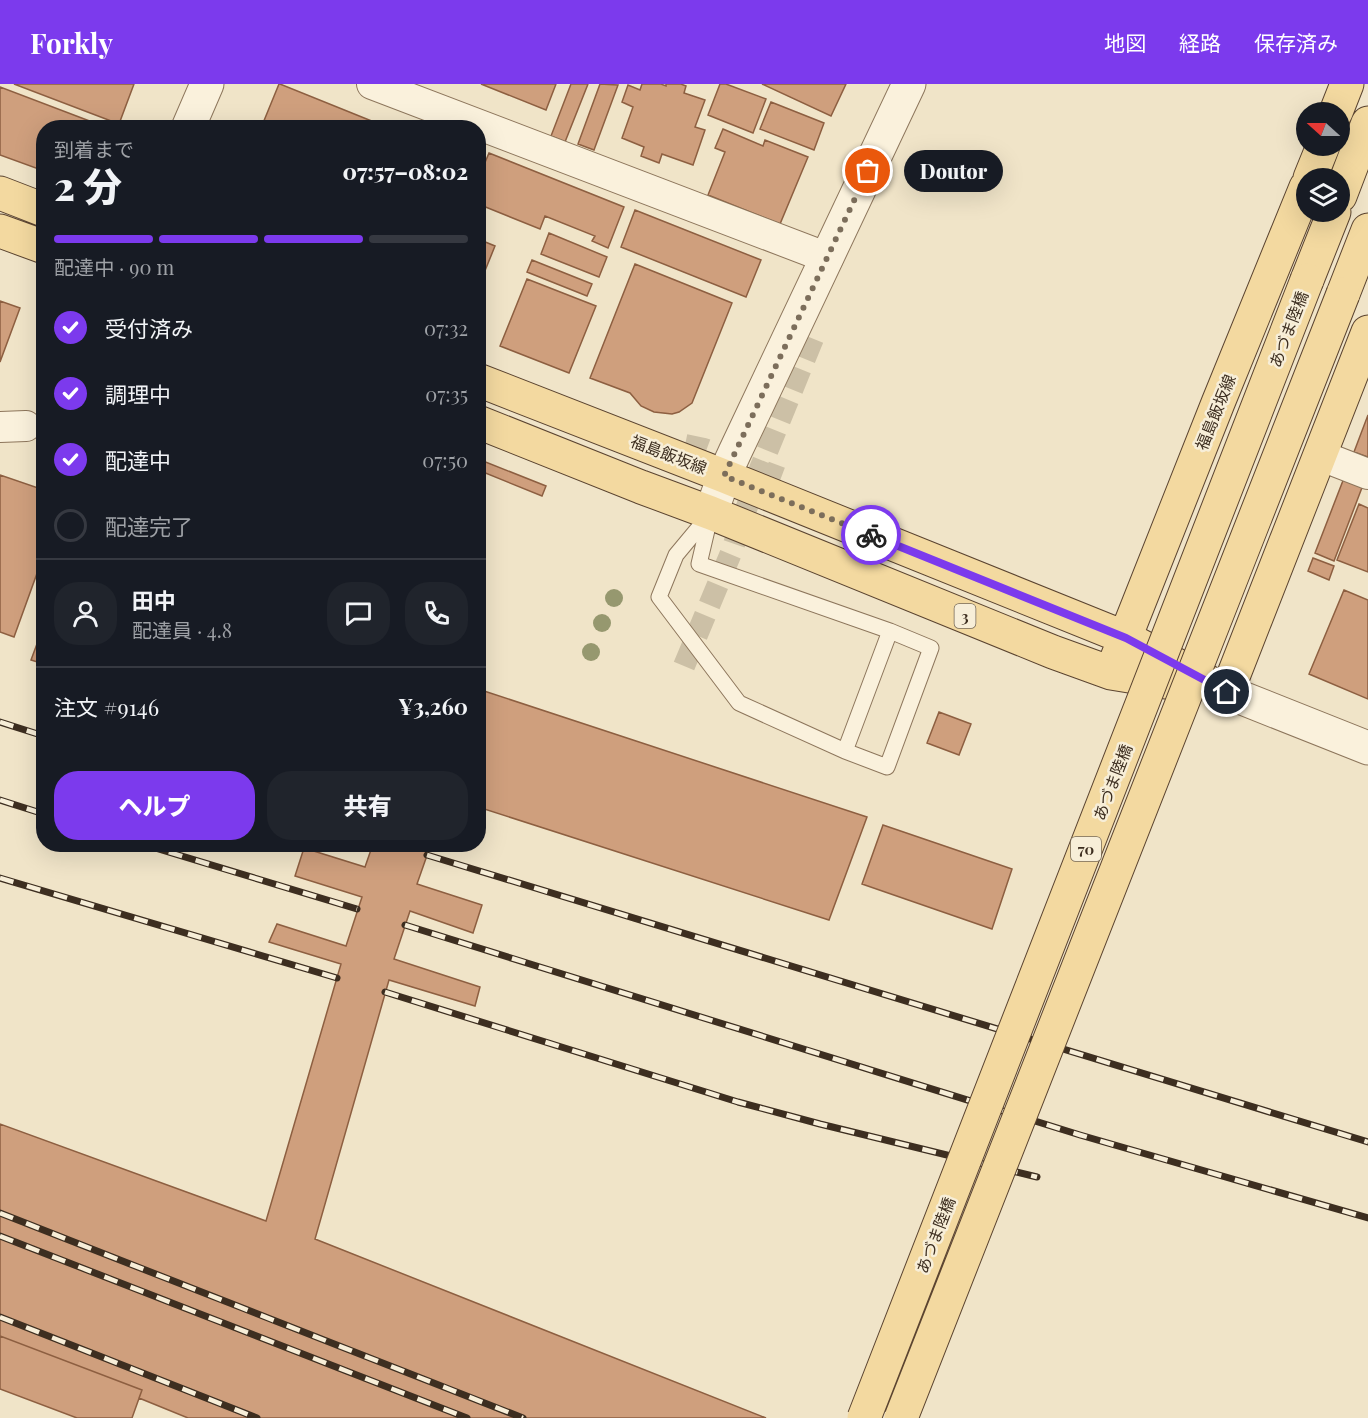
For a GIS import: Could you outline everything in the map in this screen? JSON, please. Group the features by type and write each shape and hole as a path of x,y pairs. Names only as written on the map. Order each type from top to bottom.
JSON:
{"main road":[{"path":"1340,102 1347,84"},
{"path":"1350,170 1368,123"},
{"path":"0,193 36,207"},
{"name":"福島飯坂線","path":"1111,673 1296,212"},
{"name":"あづま陸橋","path":"864,1418 1330,222"},
{"name":"70","path":"901,1418 1368,230"},
{"path":"0,231 36,244"},
{"path":"1227,692 1368,332"},
{"name":"福島飯坂線","path":"486,383 1126,638 1227,692"},
{"name":"3","path":"486,425 1111,673 1227,692"}],"street":[{"path":"191,120 207,84"},
{"path":"372,84 466,120"},
{"path":"711,513 724,476 909,84"},
{"path":"486,128 828,258"},
{"path":"1319,455 1368,474"},
{"path":"1227,692 1368,748"}],"lane":[{"path":"676,555 890,631 931,648 886,767 739,703 659,597 676,555 711,513"},
{"path":"699,564 711,513"},
{"path":"845,751 890,631"}],"building":[{"path":"14,84 134,84 120,120 108,120"},
{"path":"280,84 369,120 264,120"},
{"path":"481,84 556,84 546,110"},
{"path":"571,84 588,84 565,142 551,136"},
{"path":"600,84 618,85 594,150 578,144"},
{"path":"642,84 666,86 666,84 681,84 686,86 684,93 705,100 695,127 705,130 693,165 662,154 659,163 641,156 644,147 622,138 633,107 622,102 628,85 640,90"},
{"path":"720,84 726,84 766,99 753,133 708,115"},
{"path":"762,84 846,84 831,116"},
{"path":"0,87 87,120 36,120 36,168 0,155"},
{"path":"771,102 824,123 814,150 760,129"},
{"path":"723,129 763,146 765,140 808,157 780,224 708,195 725,152 715,148"},
{"path":"489,153 624,207 608,248 592,241 595,236 545,216 540,229 486,207 486,160"},
{"path":"635,210 761,260 746,297 621,247"},
{"path":"549,233 607,257 599,277 541,254"},
{"path":"486,242 495,246 486,268"},
{"path":"532,260 592,284 587,296 527,272"},
{"path":"635,264 732,303 692,403 672,414 654,412 641,406 630,393 590,378"},
{"path":"527,279 596,306 569,373 500,346"},
{"path":"0,301 20,308 0,362"},
{"path":"1368,415 1368,457 1354,452"},
{"path":"486,462 546,486 542,496 486,473"},
{"path":"0,475 36,487 36,576 14,637 0,632"},
{"path":"1344,478 1363,485 1334,561 1315,553"},
{"path":"1359,504 1368,508 1368,572 1337,560"},
{"path":"1313,558 1334,566 1329,580 1308,571"},
{"path":"1344,590 1368,600 1368,699 1309,674"},
{"path":"36,647 36,662 31,660"},
{"path":"486,692 867,817 829,920 486,810"},
{"path":"939,712 971,724 959,755 927,743"},
{"path":"883,825 1012,869 992,929 862,884"},
{"path":"303,852 317,852 365,867 370,852 428,852 417,884 482,905 473,933 410,911 394,959 480,987 475,1006 389,980 315,1239 766,1418 188,1418 139,1398 142,1390 0,1336 0,1124 266,1221 341,964 269,942 277,924 346,946 362,897 295,876"},
{"path":"0,1336 142,1390 132,1418 77,1418 0,1389"}],"tunnel":[{"path":"684,666 731,553 760,469 814,336"},
{"path":"685,445 704,449 744,464"},
{"path":"765,472 781,478"}],"railway":[{"path":"0,722 36,733"},
{"path":"0,800 36,811"},
{"path":"168,852 357,909"},
{"path":"427,855 1368,1142"},
{"path":"0,878 337,978"},
{"path":"405,925 1080,1135 1368,1218"},
{"path":"385,992 738,1102 1037,1177"},
{"path":"0,1213 523,1418"},
{"path":"0,1236 467,1418"},
{"path":"0,1317 257,1418"}],"way so far":[{"path":"868,171 724,476 871,535"}],"place":[{"name":"Doutor","path":"868,171"}],"route":[{"path":"871,535 1126,638 1227,692"}]}
